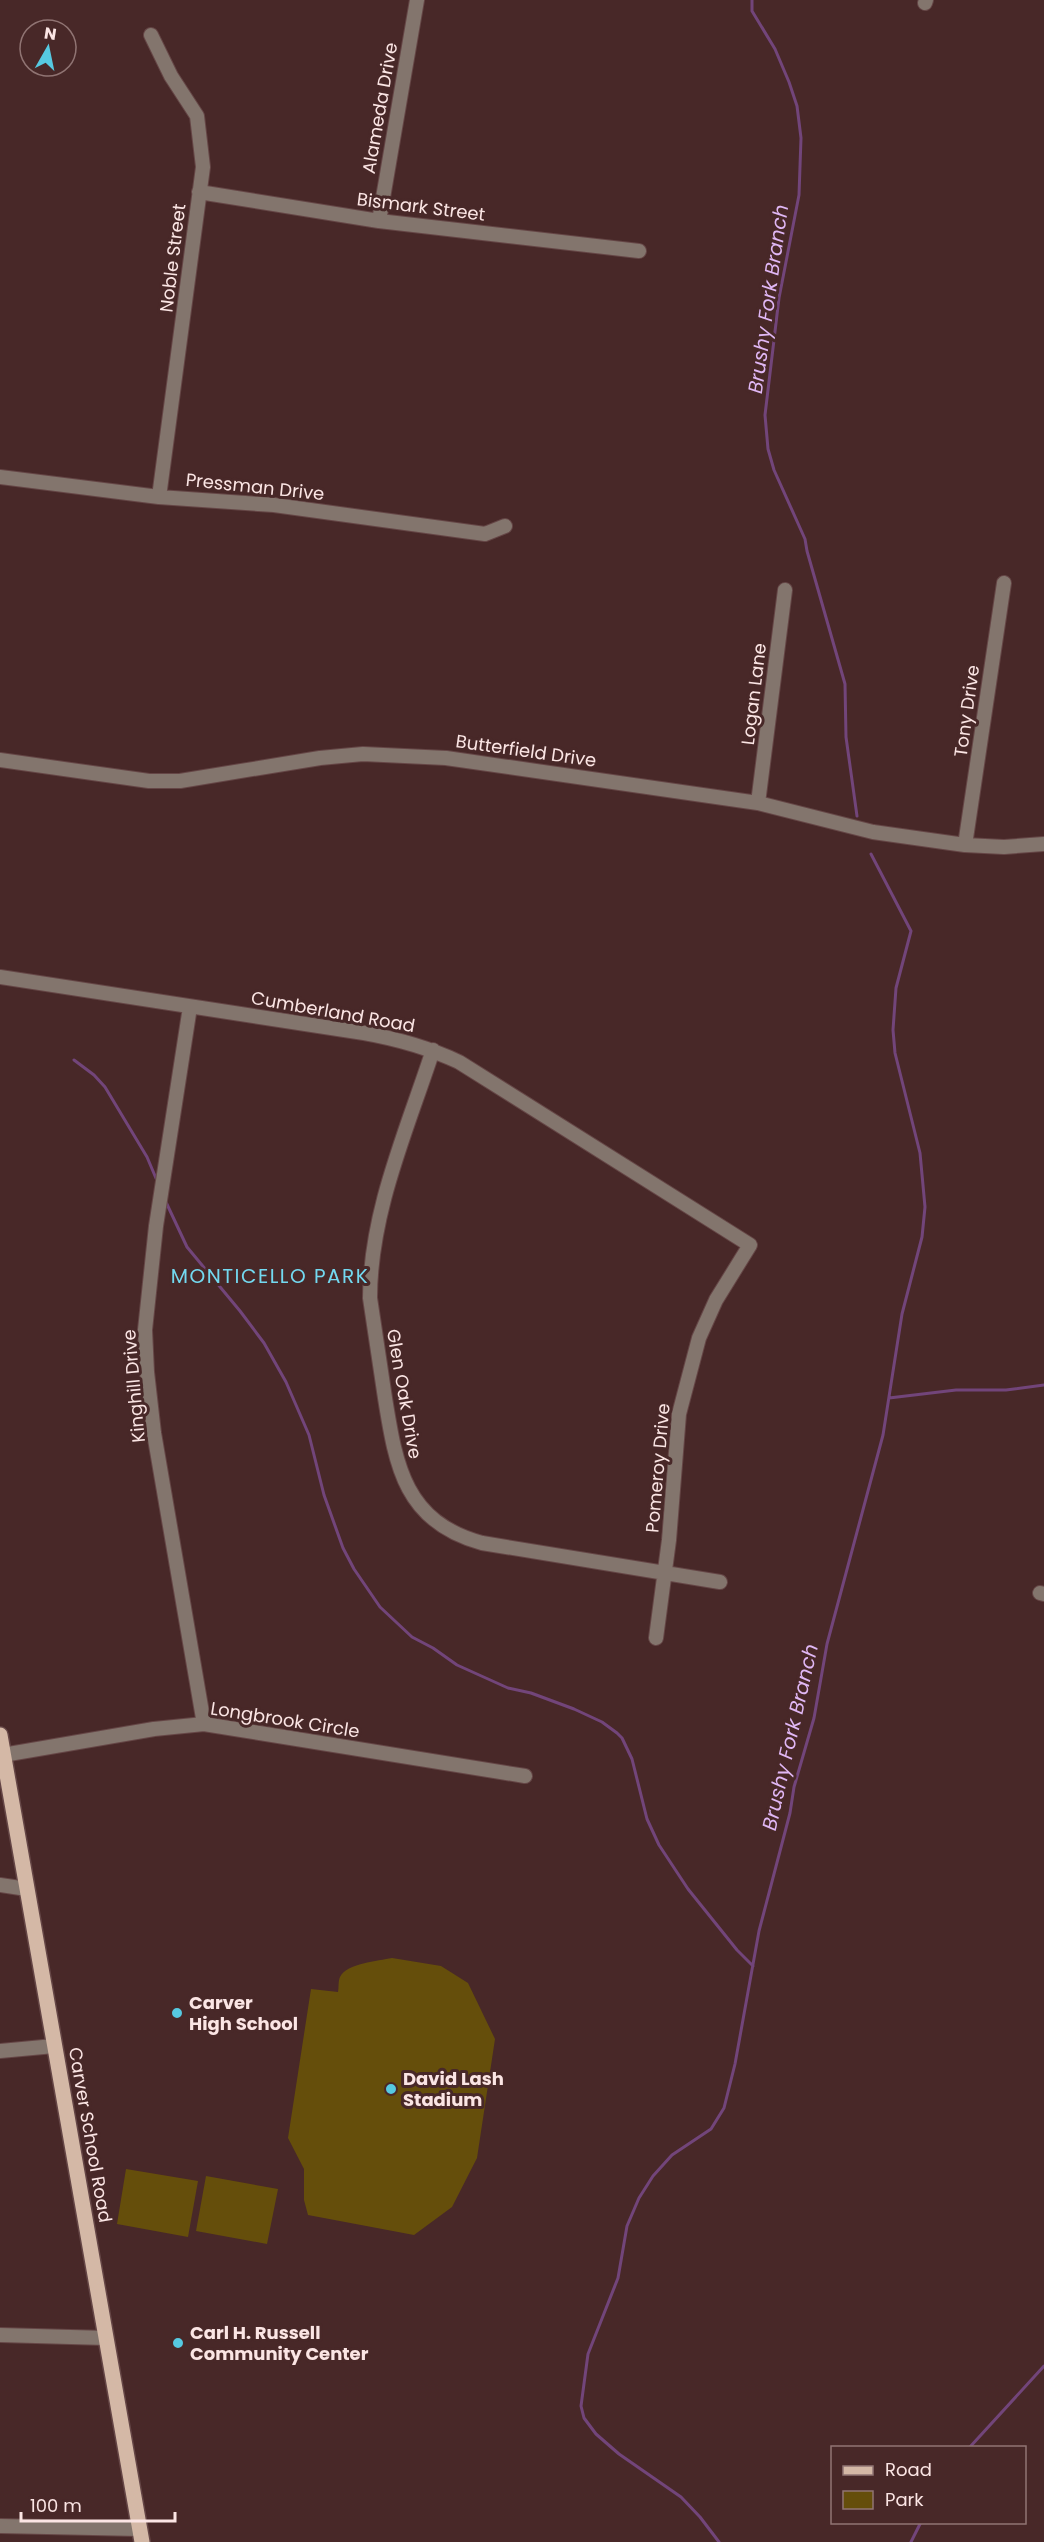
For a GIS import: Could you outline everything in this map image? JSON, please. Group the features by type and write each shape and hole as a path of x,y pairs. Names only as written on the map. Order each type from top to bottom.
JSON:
{"main road":[{"name":"Carver School Road","path":"0,1735 140,2535"}],"street":[{"name":"Alameda Drive","path":"379,221 417,0"},
{"name":"Noble Street","path":"151,35 171,76 197,116 203,167 159,497"},
{"name":"Bismark Street","path":"199,192 379,221 639,251"},
{"name":"Pressman Drive","path":"0,477 159,497 274,505 484,534 505,526"},
{"name":"Tony Drive","path":"965,845 1004,583"},
{"name":"Logan Lane","path":"758,803 785,590"},
{"name":"Butterfield Drive","path":"0,760 149,781 180,781 320,758 363,754 403,755 489,763 758,803 873,832 965,845 1004,847 1044,844"},
{"name":"Cumberland Road","path":"0,977 364,1033 409,1042 434,1050 459,1062 750,1245"},
{"name":"Kinghill Drive","path":"190,1007 156,1226 145,1329 154,1433 204,1724"},
{"name":"Glen Oak Drive","path":"434,1050 381,1209 370,1274 370,1298 394,1455 408,1489 423,1509 443,1527 462,1538 720,1582"},
{"name":"Pomeroy Drive","path":"656,1638 666,1574 676,1435 689,1372 699,1338 716,1300 750,1245"},
{"name":"Longbrook Circle","path":"3,1755 162,1728 204,1724 525,1776"},
{"path":"0,1885 27,1889"},
{"path":"0,2050 54,2046"},
{"path":"0,2335 106,2338"},
{"path":"0,2526 140,2535"}],"green space":[{"name":"David Lash Stadium","path":"392,1958 441,1966 468,1983 495,2039 477,2158 452,2207 414,2235 308,2215 304,2200 304,2169 288,2138 311,1989 338,1992 339,1980 344,1972 363,1963"},
{"path":"126,2169 198,2181 188,2237 117,2224"},
{"path":"206,2176 278,2189 267,2244 196,2231"}],"waterway":[{"name":"Brushy Fork Branch","path":"752,0 752,11 775,49 789,82 797,106 801,138 799,195 779,298 765,415 768,449 774,470 805,539 845,684 846,737 857,816"},
{"name":"Brushy Fork Branch","path":"719,2542 681,2497 619,2454 596,2434 584,2418 581,2406 588,2354 618,2278 627,2226 639,2198 653,2176 672,2155 711,2129 724,2108 735,2064 759,1931 790,1813 794,1787 814,1718 827,1644 883,1435 902,1314 922,1237 925,1207 920,1153 895,1053 893,1030 896,988 911,931 871,854"},
{"path":"74,1060 94,1075 105,1087 147,1157 158,1183"},
{"path":"165,1200 187,1247 264,1343 286,1382 309,1435 324,1495 343,1548 354,1569 380,1607 412,1637 457,1665 508,1688 531,1693 574,1709 602,1722 617,1733 622,1738 632,1759 647,1819 659,1845 688,1889 737,1950 753,1966"},
{"path":"889,1398 956,1390 1006,1390 1044,1385"},
{"path":"971,2446 1044,2366"},
{"path":"911,2542 920,2524"}],"place":[{"name":"Carver High School","path":"177,2013"},
{"name":"David Lash Stadium","path":"391,2089"},
{"name":"Carl H. Russell Community Center","path":"178,2343"}],"district":[{"name":"MONTICELLO PARK","path":"270,1276"}]}
